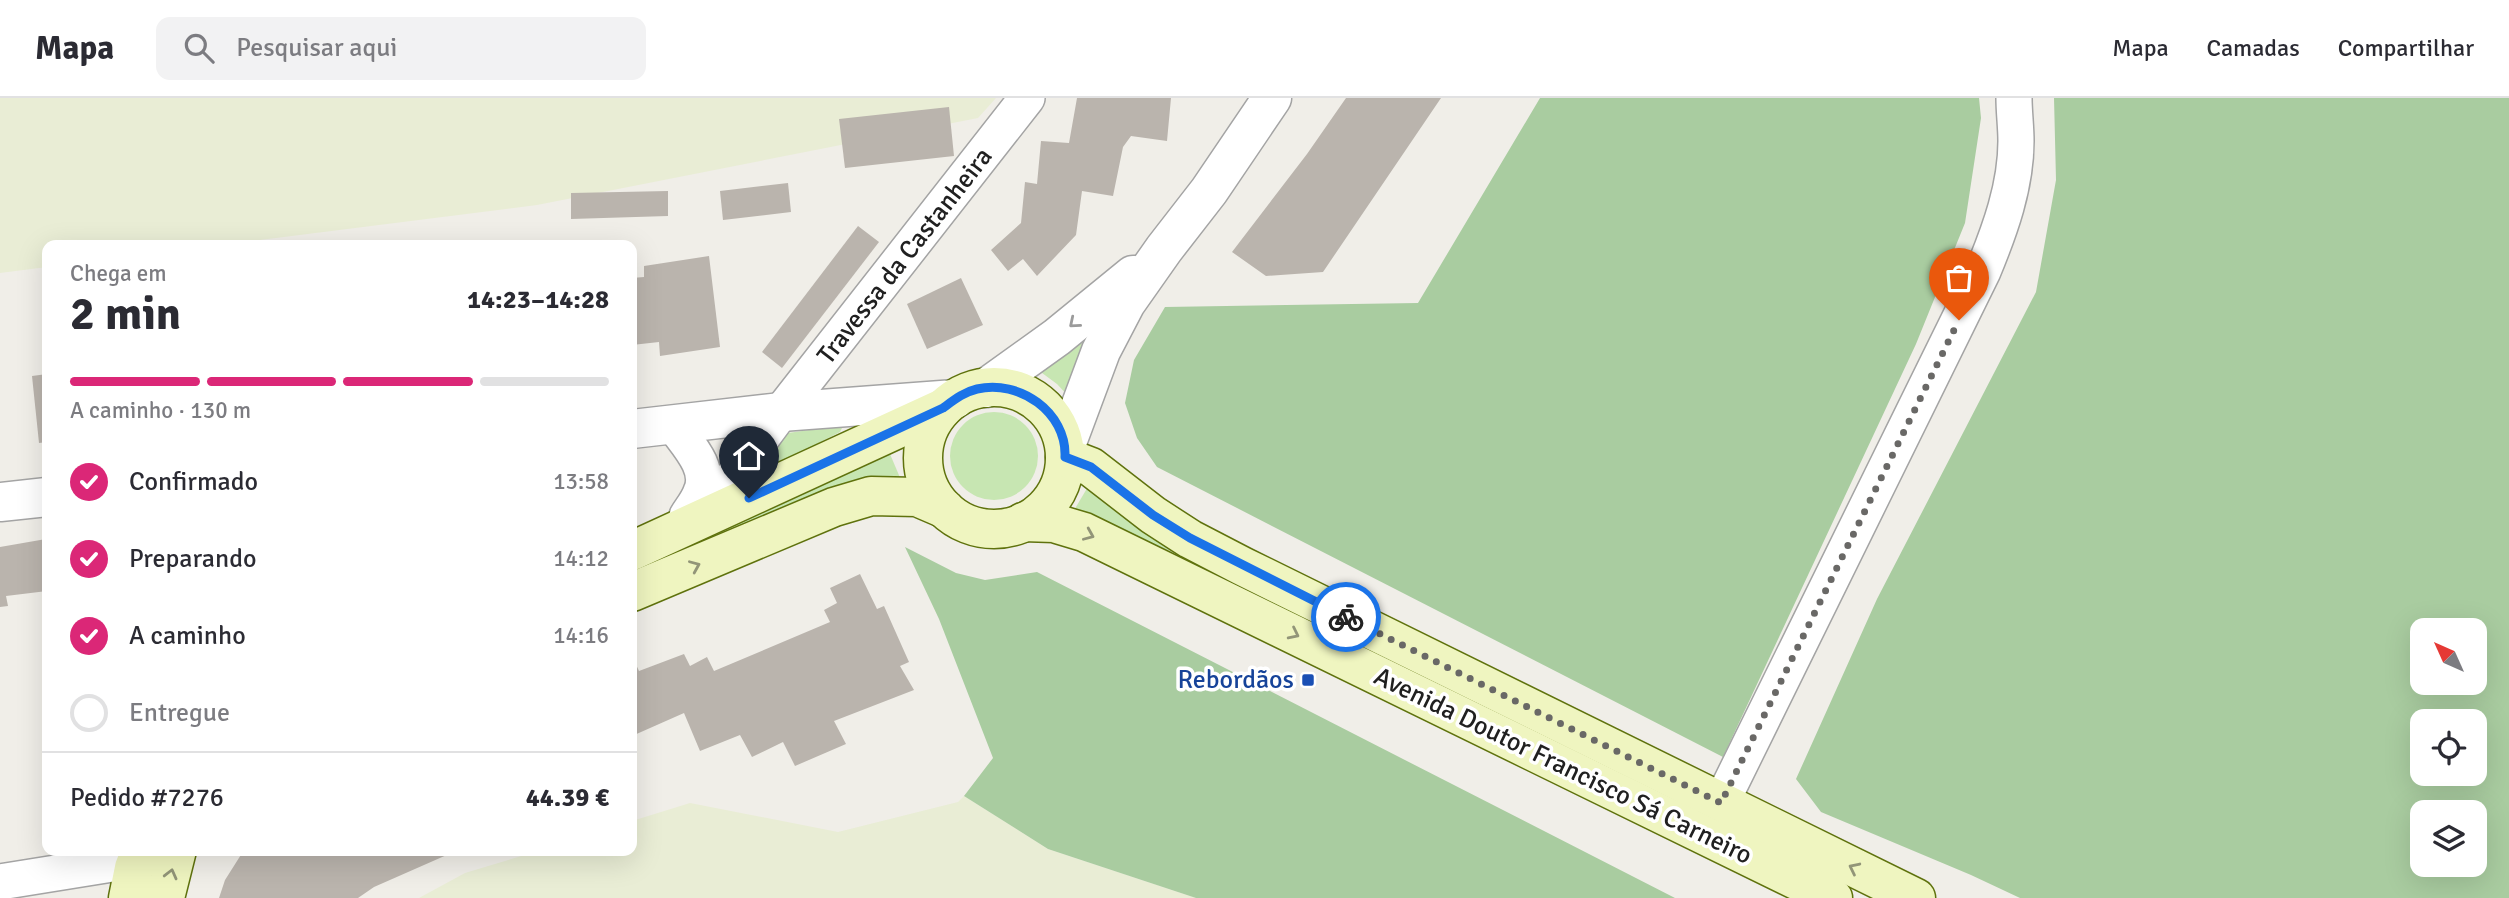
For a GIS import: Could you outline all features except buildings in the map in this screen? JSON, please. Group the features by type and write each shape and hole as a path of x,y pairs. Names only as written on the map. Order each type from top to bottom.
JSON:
{"main road":[{"path":"637,549 962,398 1001,387 1015,390 1035,400 1049,412 1060,429 1065,451 1060,485 1045,507 1023,522 998,529 982,528 957,519 945,509 929,487 923,460 928,432 962,398"},
{"name":"Avenida Doutor Francisco Sá Carneiro","path":"1065,451 1091,467 1153,515 1231,561 1916,898"},
{"path":"637,590 834,507 871,496 917,497 945,509"},
{"name":"Avenida Doutor Francisco Sá Carneiro","path":"1023,522 1054,523 1084,532 1833,898"},
{"path":"128,898 139,856"},
{"path":"165,898 176,856"}],"street":[{"name":"Travessa da Castanheira","path":"690,524 1027,98"},
{"path":"1065,451 1093,370 1113,326 1164,249 1209,191 1272,98"},
{"path":"1721,803 1983,271 1999,233 2011,186 2017,142 2014,98"},
{"path":"637,428 781,412 962,398 1057,337 1164,249"},
{"path":"673,424 701,465 704,477 690,524"},
{"path":"0,502 42,498"},
{"path":"0,882 134,856"}],"green space":[{"path":"0,98 996,98 978,118 537,205 260,240 42,240 42,268 0,273"},
{"path":"1540,98 1979,98 1981,118 1965,223 1916,344 1723,757 1157,467 1137,438 1125,403 1134,360 1165,307 1418,303"},
{"path":"2054,98 2509,98 2509,898 2020,898 1821,812 1796,779 1877,599 2036,292 2056,180"},
{"path":"1091,328 1071,399 1038,370"},
{"path":"994,412 1019,419 1031,431 1038,456 1031,481 1019,493 994,500 969,493 957,481 950,456 957,431 969,419"},
{"path":"837,426 842,428 840,432 762,472 756,472 774,435"},
{"path":"890,454 901,480 669,559 667,554"},
{"path":"1089,485 1192,560 1073,512"},
{"path":"905,547 956,573 985,580 1037,572 1675,898 1196,898 1048,849 964,796 993,758 939,619"},
{"path":"964,796 1048,849 1196,898 419,898 465,873 521,856 637,856 637,819 690,803 838,832 958,802"}],"way so far":[{"path":"1346,617 1721,803 1959,320"}],"place":[{"name":"Rebordãos","path":"1308,680"}],"route":[{"path":"749,498 943,408 965,393 1001,387 1029,396 1049,412 1066,444 1065,457 1091,467 1153,515 1207,548 1346,617"}]}
